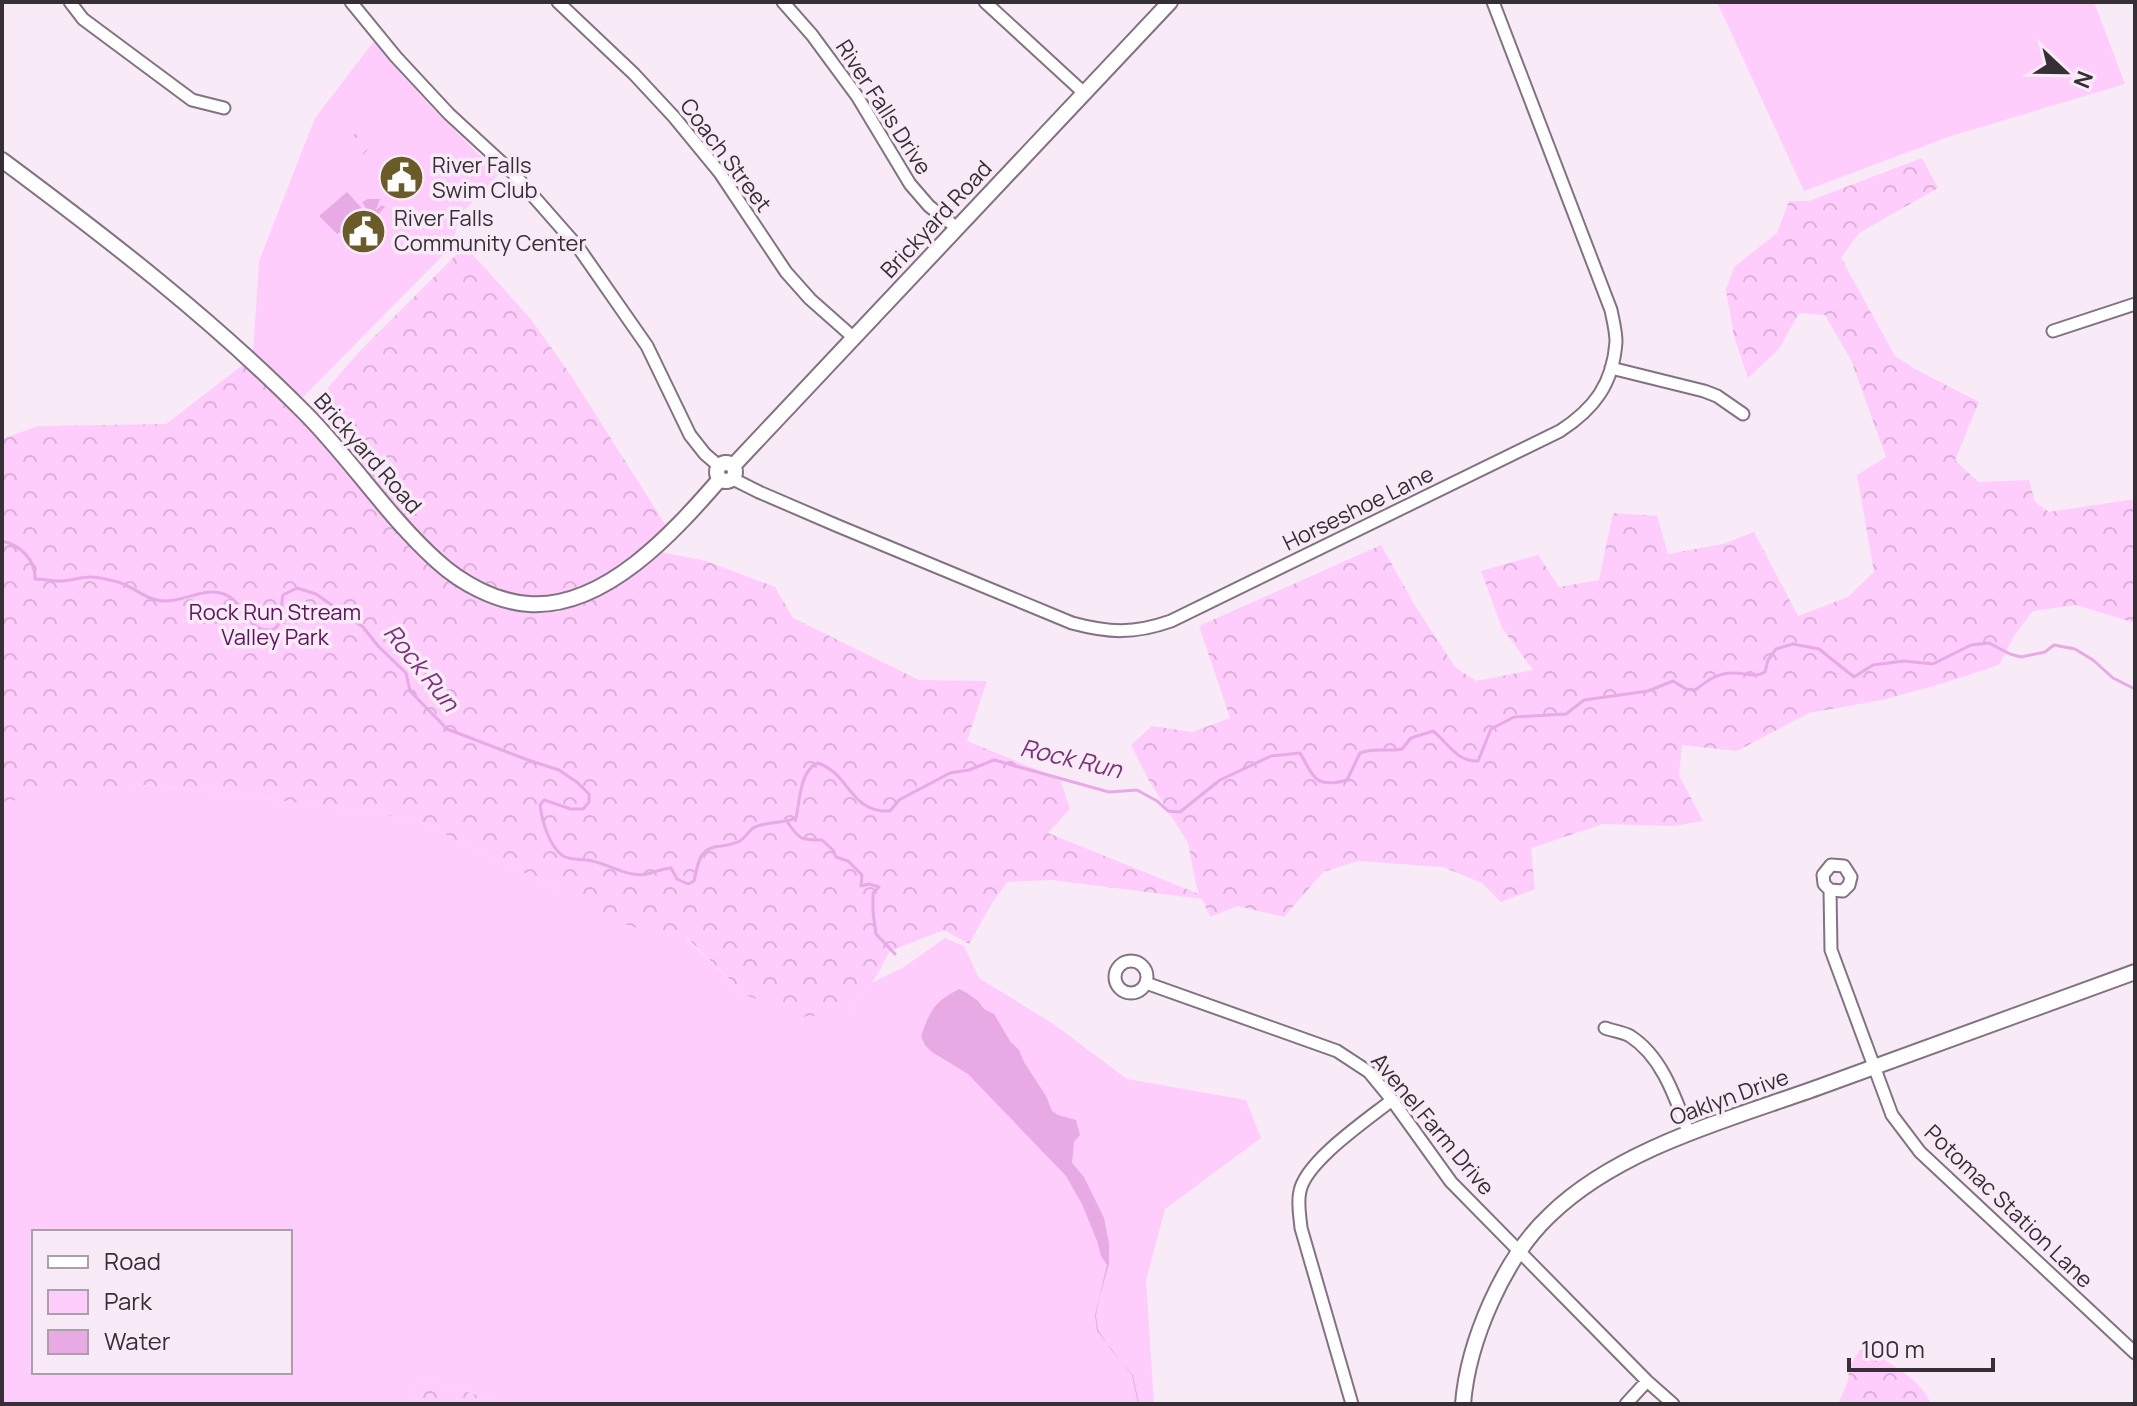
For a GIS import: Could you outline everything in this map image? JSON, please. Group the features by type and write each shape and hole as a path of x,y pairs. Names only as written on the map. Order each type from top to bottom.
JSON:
{"street":[{"path":"70,2 83,19 192,100 224,108"},
{"name":"Horseshoe Lane","path":"351,2 440,105 513,173 578,247 647,346 690,435 726,473 759,492 1072,623 1102,631 1133,631 1171,621 1560,431 1580,418 1598,398 1608,381 1616,340 1611,310 1493,2"},
{"name":"Coach Street","path":"558,2 674,117 720,173 786,272 810,299 854,338"},
{"name":"River Falls Drive","path":"783,2 857,96 910,184 929,206 957,228"},
{"path":"985,2 1084,93"},
{"name":"Brickyard Road","path":"2,160 111,241 267,376 306,414 401,525 439,563 501,600 528,604 556,603 586,595 621,574 692,511 1170,2"},
{"path":"2053,331 2135,304"},
{"path":"1611,368 1704,391 1743,414"},
{"name":"Potomac Station Lane","path":"1830,890 1831,950 1892,1115 1920,1152 2135,1353"},
{"name":"Oaklyn Drive","path":"1463,1404 1471,1354 1509,1267 1549,1216 1585,1185 1615,1166 1689,1134 2135,972"},
{"name":"Avenel Farm Drive","path":"1146,983 1337,1051 1369,1072 1451,1182 1673,1404"},
{"path":"1605,1028 1629,1036 1652,1055 1672,1090 1689,1134"},
{"path":"1352,1404 1301,1228 1298,1203 1300,1188 1308,1172 1392,1100"},
{"path":"1626,1404 1647,1381"}],"green space":[{"path":"1717,2 2094,2 2125,84 1951,136 1804,191"},
{"name":"River Falls Community Center","path":"374,41 418,93 499,174 459,216 452,246 302,398 253,353 259,261 315,118"},
{"path":"372,122 377,124 378,137 363,155 344,168 337,162 341,150 356,133"},
{"name":"Rock Run Stream Valley Park","path":"1922,158 1938,188 1859,233 1841,258 1895,356 1979,402 1955,460 1978,482 2029,480 2035,502 2049,512 2135,499 2135,623 2076,605 2033,611 2014,636 1999,665 1882,700 1809,713 1737,751 1682,745 1679,775 1703,821 1674,826 1603,824 1531,848 1535,889 1501,902 1482,883 1443,867 1358,861 1323,872 1284,917 1237,906 1210,917 1202,899 1051,880 1007,882 969,944 944,930 890,951 873,982 846,1012 801,1017 746,995 687,938 629,926 416,819 135,784 2,802 2,439 38,426 166,424 249,360 306,413 359,352 465,246 530,318 572,377 670,532 651,550 706,561 775,587 793,618 919,680 987,681 967,741 1060,779 1070,809 1048,833 1199,894 1188,843 1131,745 1152,726 1192,732 1230,718 1199,626 1381,545 1455,667 1476,681 1533,670 1502,628 1481,571 1538,555 1559,587 1599,580 1613,513 1657,516 1668,554 1723,544 1754,532 1798,616 1848,597 1874,572 1857,475 1886,457 1851,360 1825,315 1799,313 1779,349 1748,378 1734,336 1726,290 1734,267 1777,233 1789,201 1809,201"},
{"path":"74,778 231,794 416,819 560,889 674,927 746,995 846,1012 873,982 904,967 945,938 964,946 979,978 1055,1025 1127,1079 1246,1100 1261,1138 1165,1209 1146,1280 1154,1404 506,1404 418,1377 410,1404 2,1404 2,789"},
{"path":"1863,1344 1919,1385 1931,1404 1838,1404 1848,1381 1849,1368"},
{"path":"418,1377 506,1404 410,1404"}],"water":[{"path":"347,192 368,215 362,202 368,199 380,199 376,210 382,205 385,207 356,231 351,232 347,228 337,234 319,216"},
{"path":"959,989 994,1014 1019,1050 1052,1111 1076,1120 1080,1135 1074,1142 1072,1163 1084,1177 1104,1218 1109,1243 1109,1264 1096,1315 1098,1330 1107,1344 1097,1331 1095,1315 1107,1265 1082,1204 1066,1176 968,1074 932,1052 921,1036 934,1008"}],"waterway":[{"name":"Rock Run","path":"2,541 26,554 33,566 35,579 99,578 121,583 151,598 165,601 217,592 231,598 262,629 270,630 278,626 283,595 297,588 316,594 363,627 406,673 410,691 447,729 559,770 589,794 589,802 583,809 571,809 544,800 540,805 550,840 563,856 594,861 639,875 671,868 677,879 688,884 694,881 701,857 708,849 738,842 758,826 796,818 804,779 818,763 837,775 858,800 877,810 890,811 899,800 950,773 969,770 994,760 1109,792 1137,790 1168,811 1180,812 1220,780 1271,756 1300,753 1317,779 1336,782 1347,780 1360,753 1402,749 1411,738 1433,731 1458,755 1478,761 1491,729 1514,717 1566,714 1584,700 1648,691 1673,681 1686,689 1695,690 1722,674 1761,674 1765,672 1768,660 1776,649 1793,644 1819,649 1854,677 1873,665 1904,661 1933,664 1971,645 1989,643 2021,657 2045,652 2054,645 2075,649 2113,678 2135,689"},
{"path":"788,823 802,838 822,840 836,857 848,861 862,875 861,886 869,884 879,887 873,893 876,934 895,954"}],"place":[{"name":"River Falls Swim Club","path":"401,178"},
{"name":"River Falls Community Center","path":"363,231"}]}
